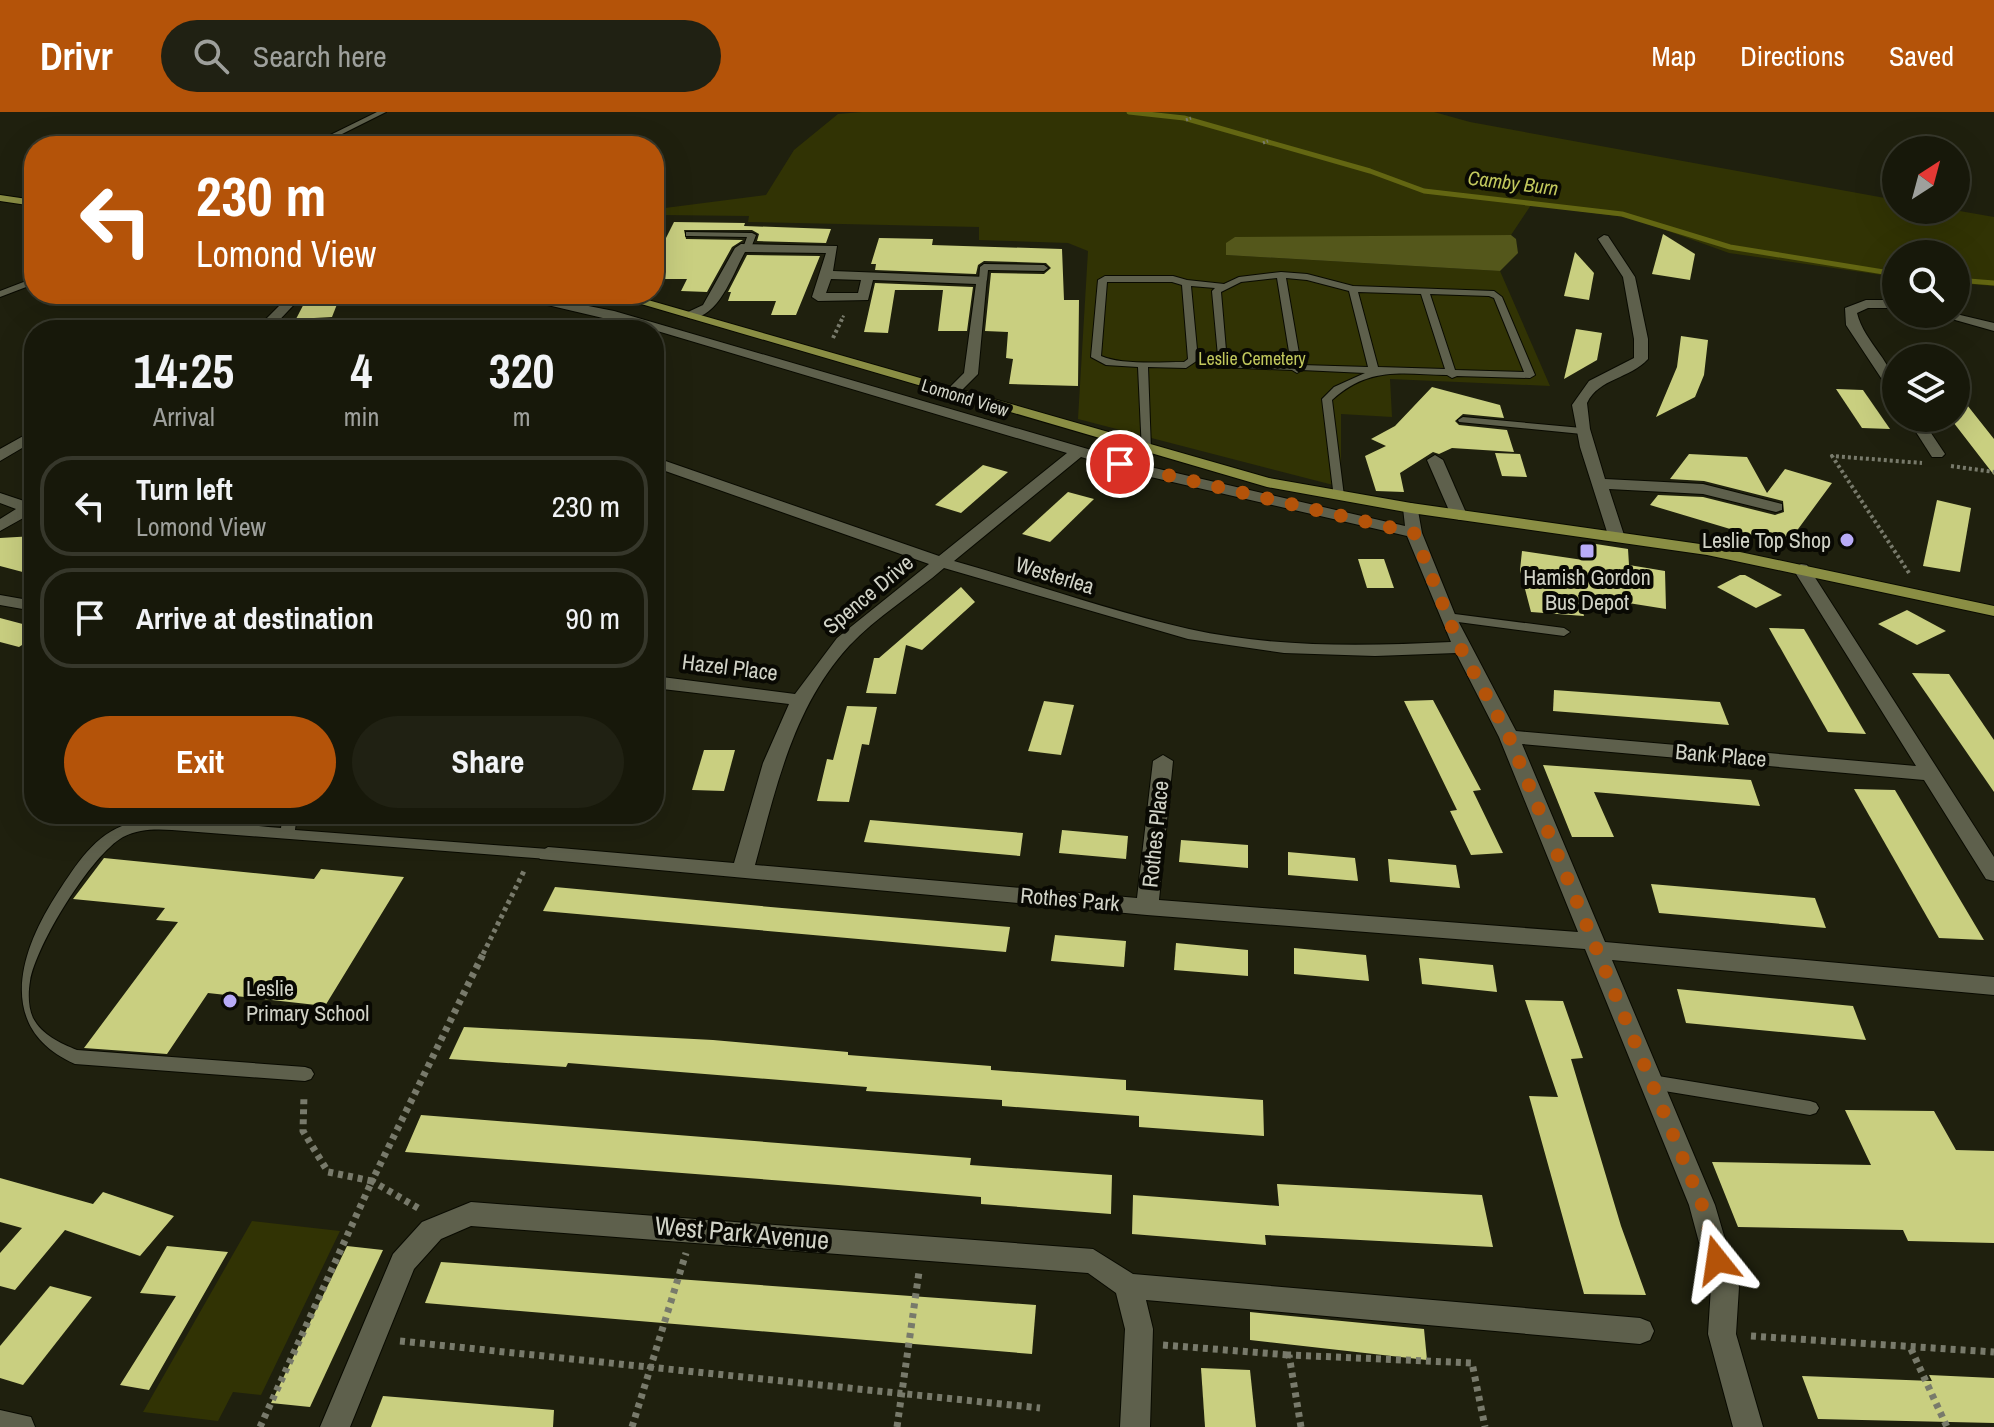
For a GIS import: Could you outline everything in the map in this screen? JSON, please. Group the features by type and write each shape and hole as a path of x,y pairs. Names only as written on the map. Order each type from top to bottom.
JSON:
{"main road":[{"path":"0,198 24,202"},
{"path":"651,304 1238,475 1411,508 1616,535 1801,569 1994,611"}],"street":[{"path":"1604,239 1629,277 1641,339 1641,359 1633,367 1590,387 1579,405 1582,431 1602,484 1616,535"},
{"path":"693,315 708,307 741,248 833,249 818,297 863,297 868,277"},
{"path":"826,275 983,280 971,374 952,392"},
{"path":"272,320 288,304"},
{"name":"Lomond View","path":"558,304 625,320"},
{"path":"1882,304 1866,304 1850,311 1853,325 1882,369"},
{"path":"1970,321 1994,327"},
{"name":"Lomond View","path":"664,334 1078,452 1247,496 1414,533"},
{"path":"1921,432 1937,461"},
{"path":"0,456 24,440"},
{"name":"Spence Drive","path":"743,869 773,763 800,700 843,642 1078,452"},
{"path":"1435,460 1459,515"},
{"name":"Westerlea","path":"664,466 942,564 1188,634 1284,648 1375,651 1460,647"},
{"path":"1602,484 1703,489 1776,507"},
{"path":"0,498 24,504"},
{"path":"1411,508 1414,533 1447,617 1509,737 1702,1205 1725,1287 1722,1334 1748,1427"},
{"path":"0,526 24,511"},
{"path":"1801,569 1994,874"},
{"path":"0,600 24,604"},
{"name":"Hazel Place","path":"664,683 800,700"},
{"name":"Bank Place","path":"1509,737 1932,774"},
{"name":"Rothes Place","path":"1147,907 1163,761"},
{"name":"Rothes Park","path":"540,853 1595,945"},
{"path":"1595,945 1994,986"},
{"name":"West Park Avenue","path":"441,1222 471,1214 513,1215 1093,1261 1128,1286"},
{"path":"335,1427 403,1263 418,1240 441,1222"},
{"path":"1135,1427 1138,1343 1128,1286 1640,1331"},
{"path":"0,1424 20,1427"}],"lane":[{"path":"333,136 383,112"},
{"path":"689,234 752,235 747,248"},
{"path":"983,280 984,267 1044,268"},
{"path":"1281,275 1297,370"},
{"path":"1186,283 1192,362 1143,364 1096,358 1101,282 1129,277 1178,279 1186,283 1221,286 1251,277 1281,275 1307,277 1353,289 1496,295 1530,375 1297,370 1222,365 1214,295 1221,286"},
{"path":"0,294 24,285"},
{"path":"1353,289 1374,372"},
{"path":"1424,290 1452,375"},
{"path":"1143,364 1146,450"},
{"path":"1338,496 1327,399 1338,389 1374,372"},
{"path":"1463,420 1582,431"},
{"path":"1447,617 1564,632"},
{"path":"305,1074 75,1057 45,1050 29,1040 15,1022 10,1003 12,980 25,955 100,848 114,837 150,824 540,853"},
{"path":"287,834 288,824"},
{"path":"1652,1082 1810,1108"}],"path":[{"path":"1186,120 1191,118"},
{"path":"831,343 844,315 863,297"},
{"path":"1912,592 1910,574 1832,456 1937,461 1994,472"},
{"path":"260,1427 372,1181 540,853"},
{"path":"305,1074 303,1131 328,1172 372,1181 441,1222"},
{"path":"632,1427 693,1229"},
{"path":"897,1427 923,1247"},
{"path":"1722,1334 1911,1349 1994,1352"},
{"path":"371,1338 1040,1408"},
{"path":"1138,1343 1289,1355 1472,1363 1485,1427"},
{"path":"1911,1349 1947,1427"},
{"path":"1289,1355 1301,1427"}],"green space":[{"name":"Leslie Cemetery","path":"862,112 1434,112 1470,122 1882,197 1882,224 1970,224 1970,213 1994,217 1994,286 1970,284 1970,240 1882,240 1882,275 1729,253 1632,218 1531,205 1511,235 1415,238 1226,255 1500,271 1550,386 1390,379 1392,417 1341,414 1341,487 1078,419 1088,251 1068,243 979,240 979,227 748,222 749,216 664,215 665,208 766,195 794,150 838,114"},
{"path":"252,1221 340,1231 261,1395 233,1392 218,1421 143,1412"}],"shaded area":[{"path":"1511,235 1516,239 1518,253 1500,271 1226,255 1226,243 1235,237"}],"building":[{"path":"674,222 831,229 826,243 757,241 759,234 752,230 684,230 686,239 743,240 732,247 707,292 681,291 687,279 664,279 666,238"},
{"path":"1663,234 1695,254 1690,280 1652,274"},
{"path":"879,238 933,239 932,245 1062,249 1064,300 1079,300 1078,386 1009,384 1013,359 1006,358 1008,332 985,331 991,273 1044,274 1051,268 1046,263 984,261 978,265 976,274 875,270 876,264 871,264"},
{"path":"1575,252 1594,273 1589,300 1564,296"},
{"path":"747,255 820,256 796,315 771,315 776,301 728,301 731,292 728,292"},
{"path":"875,283 973,287 967,331 938,331 943,290 895,290 888,333 864,332"},
{"path":"304,304 337,304 332,317 296,319"},
{"path":"1576,329 1602,333 1597,360 1564,379"},
{"path":"1681,336 1708,340 1704,375 1695,397 1656,417 1677,367"},
{"path":"1432,387 1500,405 1504,418 1463,414 1455,421 1459,425 1507,430 1514,452 1452,448 1439,454 1433,452 1400,473 1404,492 1376,491 1365,456 1386,446 1371,439 1395,426"},
{"path":"1836,389 1863,390 1882,417 1882,429 1862,428"},
{"path":"1970,409 1994,439 1994,475 1961,432 1970,432"},
{"path":"1495,453 1520,454 1527,477 1502,476"},
{"path":"1689,454 1747,457 1767,493 1785,469 1832,483 1790,540 1770,535 1767,540 1650,505 1658,495 1703,497 1775,515 1784,512 1783,501 1704,481 1670,479"},
{"path":"983,465 1008,472 961,513 935,505"},
{"path":"1068,492 1094,499 1050,542 1022,534"},
{"path":"1937,500 1971,508 1960,572 1923,566"},
{"path":"24,537 24,572 0,566 0,538"},
{"path":"1583,542 1628,549 1629,565 1665,571 1666,609 1578,595 1584,616 1531,612 1520,570 1522,551 1583,560"},
{"path":"1358,559 1384,559 1394,588 1367,588"},
{"path":"1740,575 1782,595 1756,608 1717,587"},
{"path":"961,587 975,602 922,650 906,645 896,694 866,693 874,658 879,658"},
{"path":"1907,610 1946,631 1917,645 1878,624"},
{"path":"0,618 24,624 24,644 19,647 0,642"},
{"path":"1769,628 1804,629 1866,734 1828,732"},
{"path":"1912,673 1949,674 1994,740 1994,792"},
{"path":"1554,690 1720,702 1729,725 1553,711"},
{"path":"1433,700 1481,790 1473,791 1503,853 1471,855 1450,811 1457,810 1404,701"},
{"path":"1044,701 1074,705 1061,755 1028,751"},
{"path":"847,706 877,707 869,745 862,744 849,802 817,801 827,759 833,760"},
{"path":"704,750 735,750 724,791 692,790"},
{"path":"1543,765 1751,780 1760,806 1594,792 1614,837 1572,837"},
{"path":"1854,789 1895,790 1984,940 1939,938"},
{"path":"870,820 1023,833 1020,856 864,842"},
{"path":"1062,830 1128,836 1126,859 1059,853"},
{"path":"1181,840 1248,845 1248,868 1179,862"},
{"path":"1288,852 1355,858 1358,881 1288,875"},
{"path":"104,858 314,879 321,869 404,877 325,1006 208,993 167,1054 84,1048 178,922 156,920 165,908 73,899"},
{"path":"1388,859 1456,865 1460,888 1390,882"},
{"path":"1651,884 1815,898 1826,928 1659,913"},
{"path":"555,887 1010,927 1006,952 543,911"},
{"path":"1055,935 1126,941 1124,967 1051,961"},
{"path":"1176,943 1248,950 1248,976 1174,970"},
{"path":"1294,948 1366,955 1369,981 1294,974"},
{"path":"1419,958 1493,965 1497,992 1422,984"},
{"path":"1677,989 1853,1006 1866,1040 1686,1023"},
{"path":"1525,1000 1563,1001 1583,1058 1571,1059 1621,1226 1646,1295 1584,1294 1529,1096 1558,1097"},
{"path":"464,1027 713,1040 991,1066 991,1070 1126,1080 1126,1090 1263,1100 1264,1136 1139,1127 1139,1116 1002,1106 1002,1100 866,1091 867,1087 568,1063 566,1067 449,1059"},
{"path":"1845,1110 1934,1111 1956,1150 1994,1151 1994,1243 1908,1241 1903,1230 1738,1227 1712,1162 1871,1165"},
{"path":"421,1115 971,1158 970,1165 1112,1175 1111,1214 981,1204 981,1197 405,1152"},
{"path":"0,1178 93,1204 103,1192 174,1216 140,1256 65,1230 15,1290 0,1286 0,1253 22,1228 0,1222"},
{"path":"1277,1184 1482,1195 1493,1247 1265,1235 1266,1245 1132,1234 1133,1195 1279,1206"},
{"path":"167,1246 228,1252 149,1390 120,1385 176,1296 140,1293"},
{"path":"347,1246 383,1250 310,1407 271,1403"},
{"path":"441,1262 1036,1305 1032,1354 425,1303"},
{"path":"50,1286 92,1297 23,1385 0,1378 0,1346"},
{"path":"1250,1312 1424,1329 1427,1360 1250,1340"},
{"path":"1201,1368 1250,1370 1256,1427 1205,1427"},
{"path":"1929,1375 1994,1378 1994,1423 1818,1419 1802,1376 1932,1381"},
{"path":"383,1396 554,1410 553,1427 371,1427"}],"waterway":[{"name":"Camby Burn","path":"1129,112 1184,118 1370,171 1424,191 1622,214 1730,247 1882,272"},
{"name":"Camby Burn","path":"1970,281 1994,283"}],"place":[{"name":"Leslie Top Shop","path":"1847,540"},
{"name":"Hamish Gordon Bus Depot","path":"1587,551"},
{"name":"Leslie Primary School","path":"230,1001"}],"route":[{"path":"1120,464 1381,528 1414,533 1460,647 1509,737 1702,1205 1717,1260"}]}
